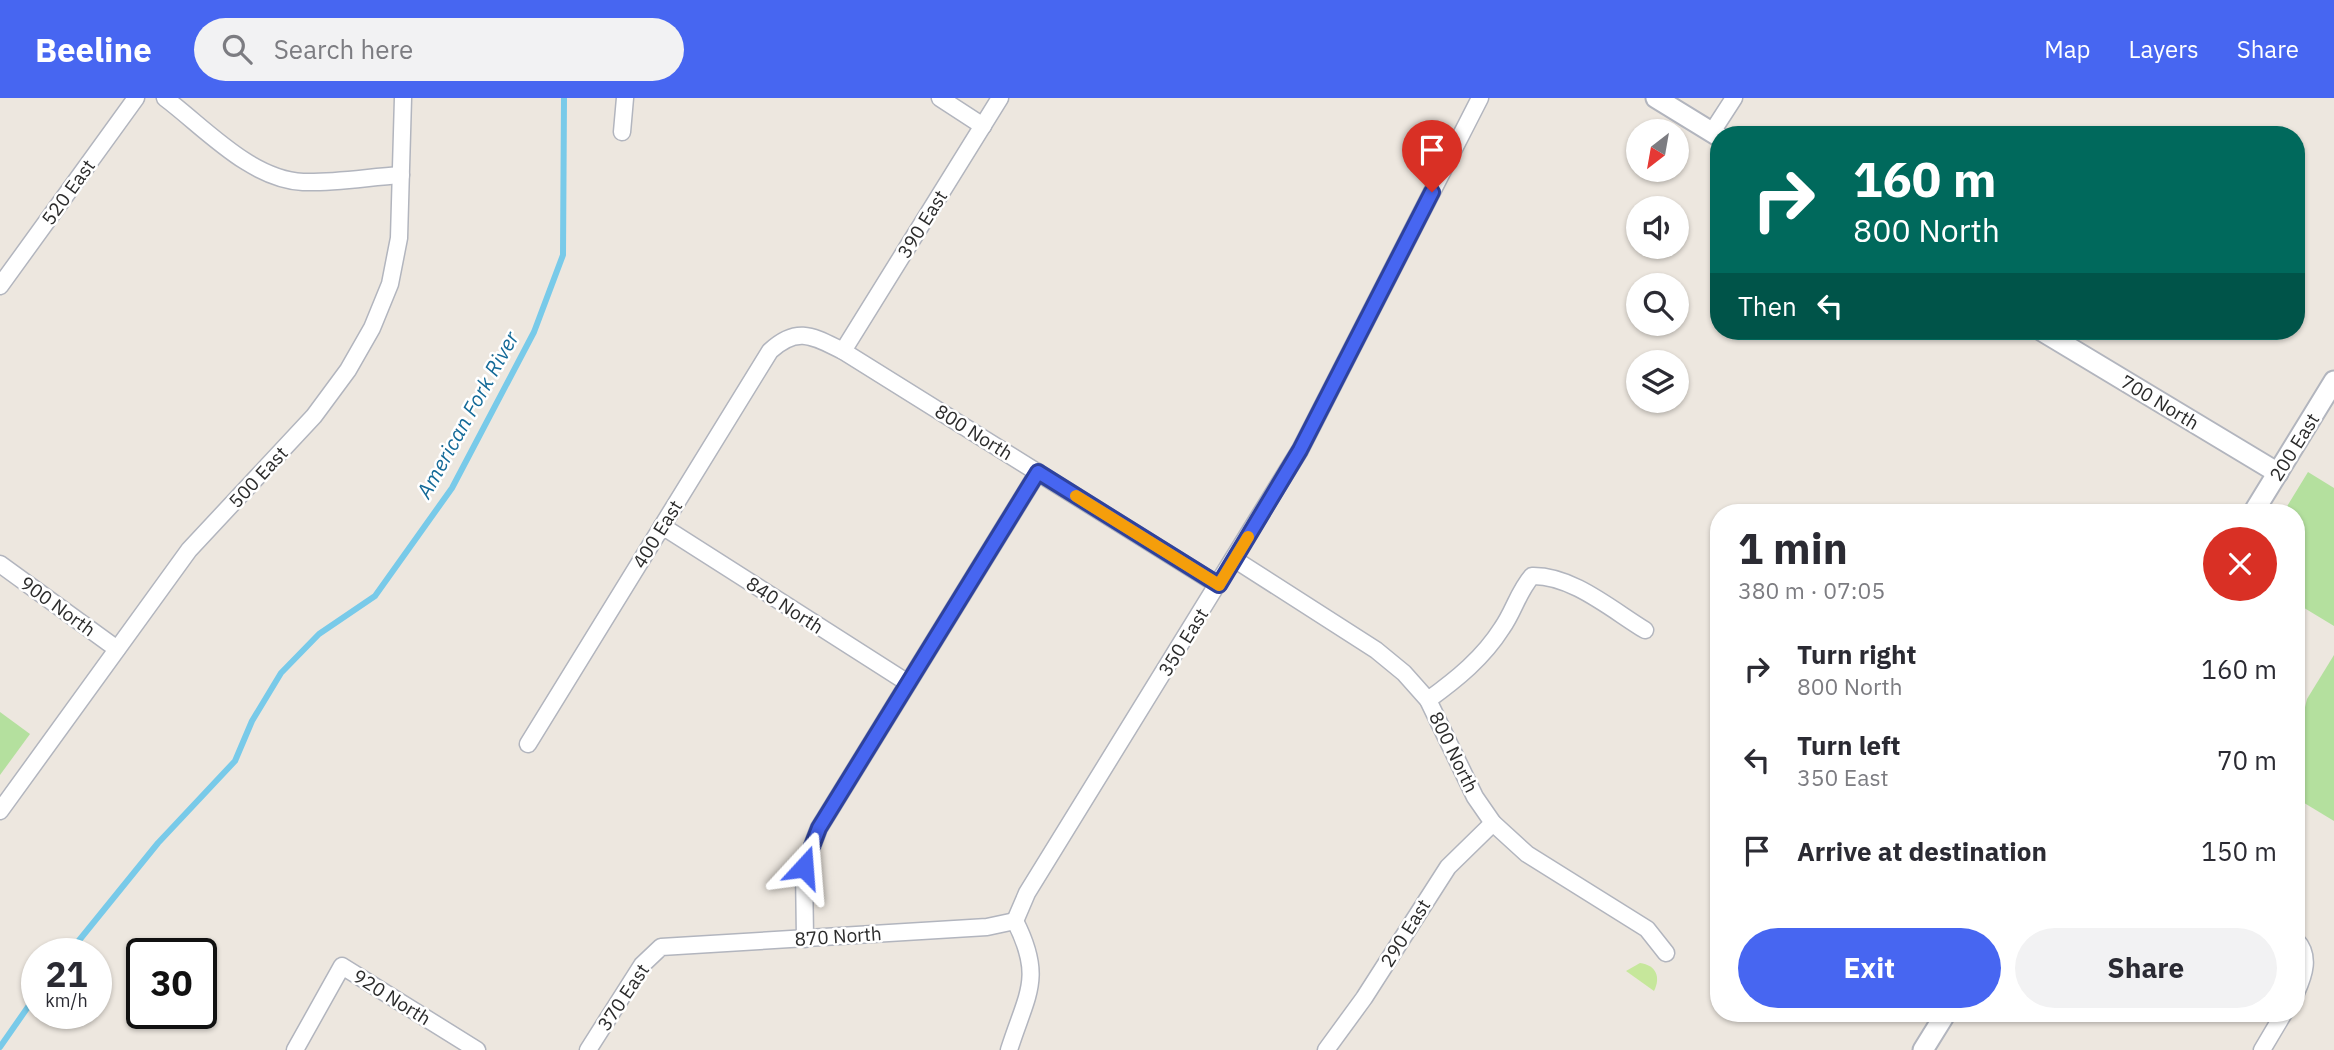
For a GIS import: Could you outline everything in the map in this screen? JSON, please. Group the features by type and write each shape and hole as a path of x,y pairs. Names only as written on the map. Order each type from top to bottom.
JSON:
{"street":[{"name":"520 East","path":"0,286 136,98"},
{"path":"165,98 237,155 266,173 301,182 401,175"},
{"name":"500 East","path":"0,811 189,550 314,416 348,370 372,328 390,284 398,238 404,98"},
{"path":"622,132 625,98"},
{"path":"940,98 983,126"},
{"name":"390 East","path":"844,351 1000,98"},
{"name":"350 East","path":"1015,921 1034,882 1300,450 1480,98"},
{"path":"1656,98 1710,130"},
{"path":"1720,126 1734,98"},
{"name":"800 North","path":"797,335 812,336 844,351 1219,585"},
{"name":"400 East","path":"527,744 770,351 782,340 797,335"},
{"name":"700 North","path":"2057,340 2278,473"},
{"name":"200 East","path":"2259,504 2334,381"},
{"path":"805,939 803,888 809,847 1038,472"},
{"name":"840 North","path":"662,526 908,683"},
{"name":"800 North","path":"1234,559 1376,650 1404,673 1428,701 1475,797 1493,824 1527,854 1647,929 1666,953"},
{"name":"900 North","path":"0,564 117,649"},
{"path":"1428,701 1475,663 1492,644 1522,588 1532,576 1550,576 1646,630"},
{"name":"290 East","path":"1325,1050 1364,998 1448,867 1493,824"},
{"path":"1009,1050 1032,978 1032,960 1015,921"},
{"name":"870 North","path":"661,947 987,927 1015,921"},
{"name":"370 East","path":"588,1050 642,965 661,947"},
{"name":"920 North","path":"295,1050 342,966 477,1050"},
{"path":"1923,1050 1940,1022"},
{"path":"2262,1050 2279,1022"}],"green space":[{"path":"2308,472 2334,488 2334,626 2305,608 2305,504 2288,504"},
{"path":"2334,655 2334,821 2305,803 2307,699"},
{"path":"0,712 30,734 0,775"},
{"path":"1640,963 1650,966 1656,972 1654,991 1626,971"}],"waterway":[{"name":"American Fork River","path":"81,938 158,843 235,761 252,721 281,673 319,634 375,596 452,488 534,332 563,255 564,98"},
{"name":"American Fork River","path":"0,1047 21,1017"}],"slow traffic":[{"path":"1076,496 1219,585 1248,537"}],"route":[{"path":"804,867 809,847 819,828 1038,472 1219,585 1300,450 1432,192"}]}
